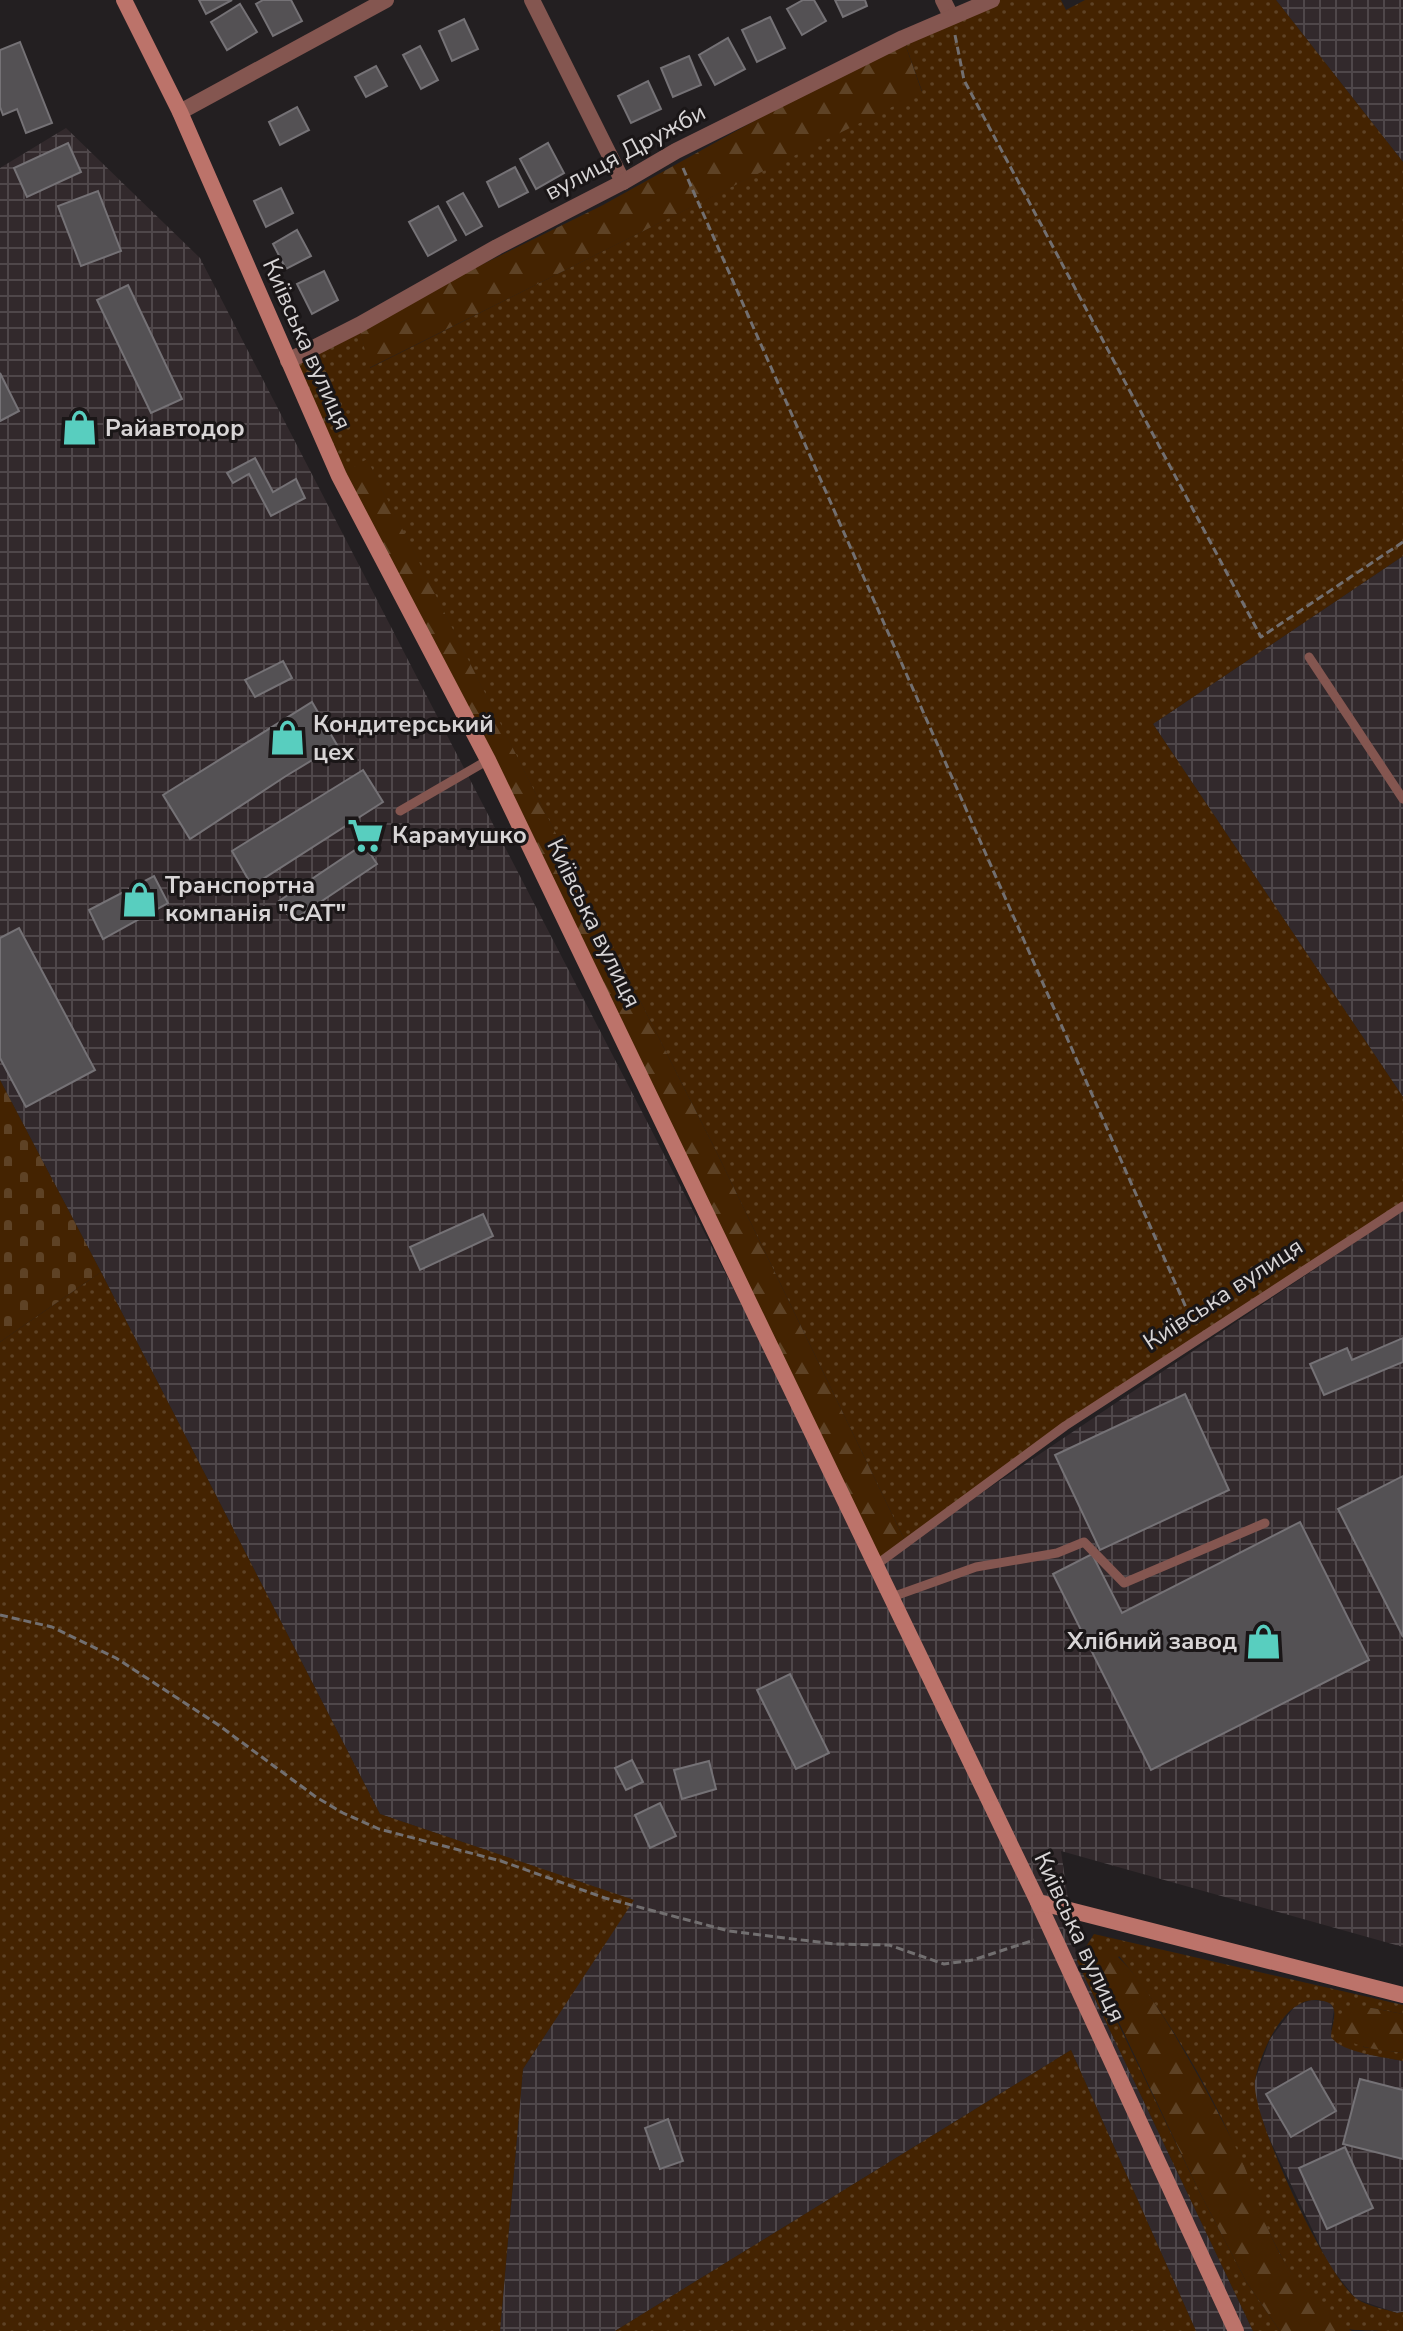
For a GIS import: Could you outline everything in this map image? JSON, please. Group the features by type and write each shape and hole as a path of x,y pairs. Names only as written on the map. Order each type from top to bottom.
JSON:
{"main road":[{"name":"Київська вулиця","path":"124,0 180,112 339,476 488,760 1038,1902 1236,2331"},
{"path":"1038,1902 1403,1995"}],"street":[{"path":"180,112 386,0"},
{"path":"532,0 623,182"},
{"path":"943,0 951,16"},
{"name":"вулиця Дружби","path":"288,361 676,151 903,38 992,0"}],"lane":[{"path":"1309,657 1403,799"},
{"path":"400,811 488,760"},
{"name":"Київська вулиця","path":"876,1565 1065,1426 1403,1206"},
{"path":"892,1597 976,1567 1057,1553 1084,1542 1124,1583 1265,1523"}],"path":[{"path":"951,16 964,80 1261,637 1403,542"},
{"path":"676,151 1192,1321 1224,1322"},
{"path":"0,1615 52,1627 116,1658 217,1724 316,1797 359,1822 501,1861 605,1898 729,1931 834,1944 889,1945 944,1964 973,1960 1053,1934"}],"shaded area":[{"path":"1276,0 1403,0 1403,162"},
{"path":"66,128 200,258 876,1564 1403,1210 1403,1947 1061,1851 1077,1961 1253,2331 1196,2331 1071,2050 615,2331 500,2331 523,2069 633,1900 380,1814 0,1080 0,168"},
{"path":"1403,556 1403,1097 1153,724"},
{"path":"1311,2000 1325,2001 1334,2009 1331,2030 1372,2055 1403,2061 1403,2312 1397,2313 1356,2299 1329,2265 1269,2138 1256,2102 1254,2083 1270,2039 1295,2006"}],"green space":[{"path":"992,0 1061,0 1066,10 1085,0 1276,0 1403,162 1403,556 1153,724 1403,1097 1403,1206 1065,1426 906,1543 718,1155 367,460 339,476 288,361 359,325 370,368 922,91 903,38"},
{"path":"903,38 922,92 369,368 359,325 603,205"},
{"path":"367,459 718,1155 906,1543 876,1565 339,476"},
{"path":"0,1080 101,1272 0,1342"},
{"path":"101,1272 380,1814 634,1900 523,2069 500,2331 0,2331 0,1342"},
{"path":"1094,1934 1403,2005 1403,2014 1372,2008 1363,2047 1403,2053 1403,2061 1344,2047 1331,2037 1332,2005 1317,2000 1305,2001 1294,2007 1276,2029 1262,2056 1255,2081 1257,2099 1277,2159 1328,2262 1357,2299 1397,2313 1403,2312 1403,2331 1348,2329 1322,2310 1302,2288 1270,2234 1234,2145 1199,2075 1161,2013 1119,1956 1101,1988 1247,2283 1280,2331 1253,2331 1077,1961"},
{"path":"1107,1951 1121,1960 1138,1980 1179,2042 1239,2154 1271,2235 1291,2272 1314,2300 1352,2331 1280,2331 1247,2283 1199,2191 1095,1972 1093,1960"},
{"path":"1351,2007 1403,2014 1403,2053 1374,2049 1345,2038 1340,2022"},
{"path":"1071,2050 1196,2331 615,2331"}],"building":[{"path":"199,0 232,0 206,14"},
{"path":"263,0 291,0 302,21 273,36 256,4"},
{"path":"803,0 814,0 826,21 802,35 787,9"},
{"path":"835,0 865,0 867,6 843,17"},
{"path":"240,4 257,32 227,50 211,22"},
{"path":"770,17 785,48 757,62 742,30"},
{"path":"464,19 478,49 452,61 439,31"},
{"path":"728,38 745,69 715,85 699,55"},
{"path":"20,42 52,123 26,133 17,109 3,115 0,107 0,50"},
{"path":"420,46 438,80 421,89 403,55"},
{"path":"689,56 701,85 673,97 661,68"},
{"path":"376,66 387,86 366,97 355,77"},
{"path":"648,81 661,109 631,123 618,96"},
{"path":"297,107 309,130 280,145 269,122"},
{"path":"68,143 81,172 27,197 14,168"},
{"path":"548,143 564,173 536,189 520,159"},
{"path":"515,167 528,192 499,207 487,182"},
{"path":"281,188 293,213 266,227 254,201"},
{"path":"98,191 121,251 81,266 58,206"},
{"path":"463,193 482,226 466,235 447,202"},
{"path":"438,206 456,240 428,256 409,222"},
{"path":"297,230 311,256 286,269 273,244"},
{"path":"324,271 338,300 312,314 297,284"},
{"path":"128,285 182,399 151,413 97,300"},
{"path":"0,373 19,411 0,421"},
{"path":"255,458 273,492 296,479 305,498 271,516 249,474 233,483 227,473"},
{"path":"283,661 292,678 255,697 245,680"},
{"path":"312,702 337,745 190,839 163,795"},
{"path":"363,770 383,802 252,886 232,851"},
{"path":"364,844 377,864 292,921 279,901"},
{"path":"154,876 168,903 103,939 89,910"},
{"path":"19,928 95,1070 26,1107 0,1058 0,938"},
{"path":"483,1214 493,1236 420,1270 410,1247"},
{"path":"1403,1338 1403,1362 1324,1395 1310,1364 1347,1348 1352,1360"},
{"path":"1185,1394 1229,1490 1100,1550 1055,1455"},
{"path":"1403,1476 1403,1637 1338,1509"},
{"path":"1300,1522 1369,1660 1151,1770 1053,1574 1092,1554 1122,1613"},
{"path":"790,1674 829,1753 796,1769 757,1690"},
{"path":"632,1760 643,1782 626,1790 615,1768"},
{"path":"709,1761 716,1789 682,1799 674,1770"},
{"path":"660,1803 676,1836 650,1848 635,1815"},
{"path":"1311,2068 1336,2111 1291,2137 1266,2094"},
{"path":"1360,2079 1403,2090 1403,2159 1343,2144"},
{"path":"668,2119 683,2161 660,2169 645,2128"},
{"path":"1345,2147 1373,2208 1327,2229 1299,2168"}],"place":[{"name":"Райавтодор","path":"79,428"},
{"name":"Кондитерський цех","path":"287,738"},
{"name":"Карамушко","path":"366,835"},
{"name":"Транспортна компанія \"САТ\"","path":"139,899"},
{"name":"Хлібний завод","path":"1263,1641"}]}
